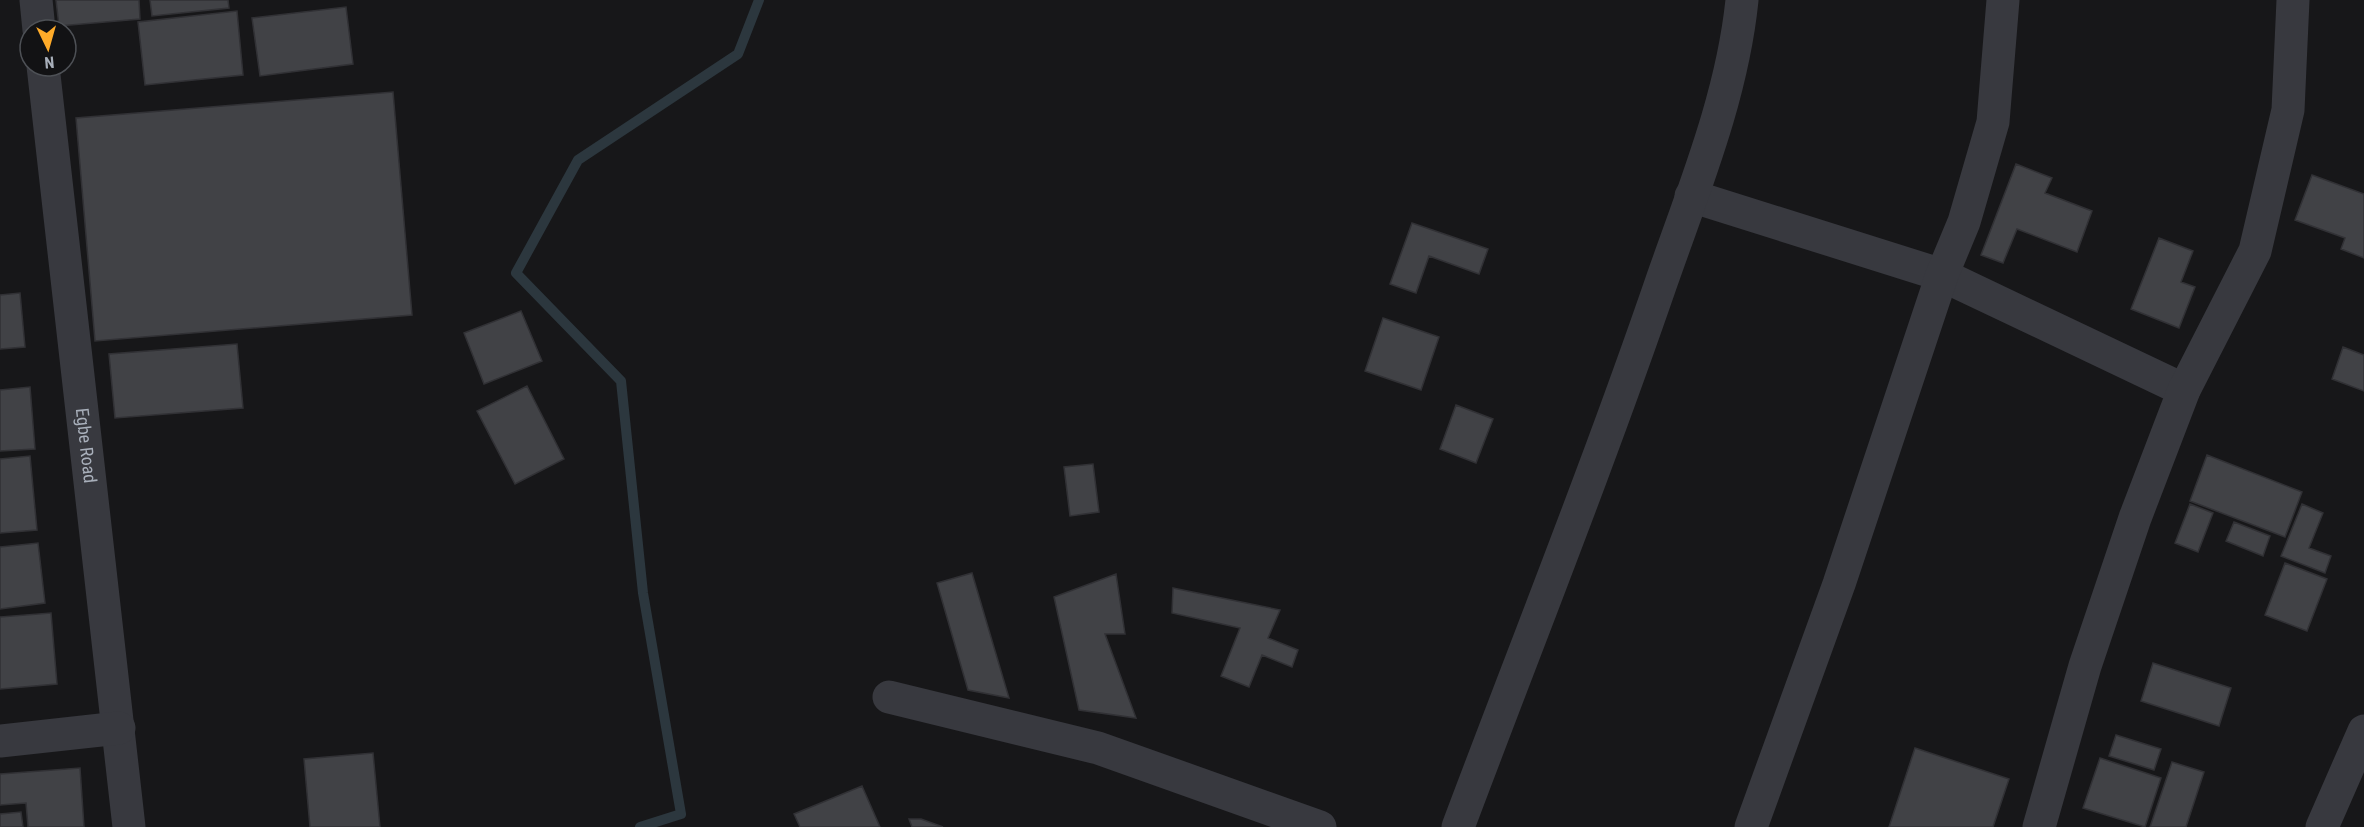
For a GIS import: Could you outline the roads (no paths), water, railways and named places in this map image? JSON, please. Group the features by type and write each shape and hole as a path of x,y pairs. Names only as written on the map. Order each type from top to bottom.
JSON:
{"street":[{"path":"36,0 38,18"},
{"path":"1458,827 1616,414 1691,196 1724,98 1739,30 1742,0"},
{"path":"1750,827 1839,584 1942,275 1964,222 1993,122 2003,0"},
{"path":"2039,827 2085,666 2135,518 2184,390 2255,251 2288,110 2293,0"},
{"name":"Egbe Road","path":"44,78 129,827"},
{"path":"1691,196 1942,275 2184,390"},
{"path":"889,697 1098,748 1320,827"},
{"path":"0,741 119,728"},
{"path":"2322,827 2364,731"}],"waterway":[{"path":"640,827 681,814 643,593 621,381 516,273 578,160 738,54 759,0"}]}
